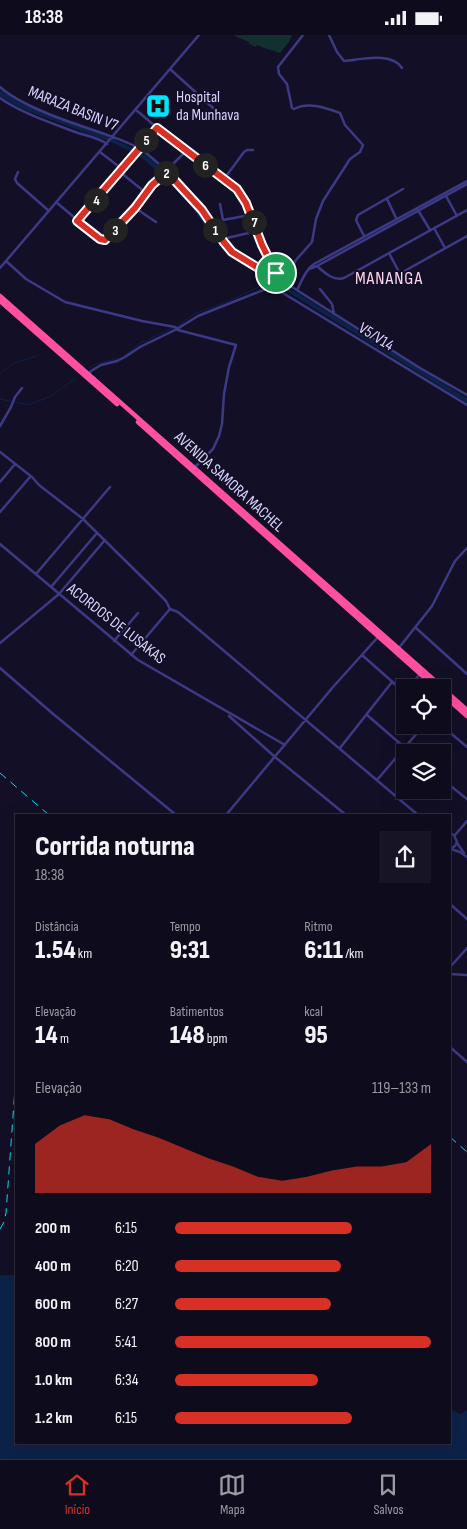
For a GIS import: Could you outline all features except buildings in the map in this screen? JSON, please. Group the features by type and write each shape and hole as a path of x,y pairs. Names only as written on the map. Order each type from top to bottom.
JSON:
{"highway":[{"name":"AVENIDA SAMORA MACHEL","path":"0,296 378,637 397,651 426,679"},
{"name":"AVENIDA SAMORA MACHEL","path":"0,301 431,679"},
{"name":"AVENIDA SAMORA MACHEL","path":"451,696 467,710"},
{"path":"451,701 467,716"}],"street":[{"path":"0,268 199,35"},
{"path":"284,282 296,260 312,242 316,219 326,195 350,159 360,152 363,145 345,125 340,113 318,106 292,108 287,84 279,74 278,67 303,35"},
{"path":"329,35 337,52 344,61 351,59 387,58 398,63 402,68"},
{"path":"170,69 222,116"},
{"name":"MARAZA BASIN V7","path":"0,87 20,101 139,149 167,172 202,210 232,252 272,275 276,273"},
{"path":"0,98 22,111 107,143"},
{"path":"136,110 237,189 242,196 268,260 279,278 420,368 467,395"},
{"path":"77,221 157,128"},
{"path":"224,179 244,152 254,150"},
{"path":"56,202 100,239 105,240 186,151"},
{"path":"100,152 146,193"},
{"path":"18,172 15,179 17,183 49,211"},
{"path":"418,209 446,196 467,183"},
{"path":"315,265 467,183"},
{"path":"364,236 356,217 403,189"},
{"path":"446,196 457,216"},
{"path":"387,199 397,220"},
{"path":"220,204 224,220 250,215"},
{"path":"135,208 156,222"},
{"path":"418,209 430,230"},
{"path":"315,265 330,276 340,279 467,210"},
{"path":"297,291 309,269 364,236 397,220"},
{"path":"434,228 445,248"},
{"path":"223,241 227,238 257,231"},
{"path":"389,253 401,273 467,237"},
{"path":"6,261 26,279 65,302 176,328 236,345 222,401 222,424 219,436 213,449 193,470"},
{"path":"89,375 91,371 101,365 117,361 198,316 258,291 273,287 279,278"},
{"name":"V5/V14","path":"273,287 467,405"},
{"path":"320,289 332,304 334,314"},
{"path":"0,425 22,388"},
{"path":"0,452 30,476 38,485 83,519 150,584 166,601 170,609 178,612 417,814"},
{"path":"0,482 15,464"},
{"path":"0,511 30,476"},
{"path":"36,574 110,487"},
{"path":"51,587 97,533"},
{"path":"0,643 59,594 105,540"},
{"name":"ACORDOS DE LUSAKAS","path":"0,544 131,655 224,711"},
{"path":"397,651 437,598 455,561 467,548"},
{"path":"131,655 170,609"},
{"path":"114,641 138,613"},
{"path":"416,628 467,673"},
{"path":"227,814 378,637"},
{"path":"362,655 396,685"},
{"path":"0,668 175,814"},
{"path":"416,679 420,674"},
{"path":"340,748 392,682"},
{"path":"224,711 285,745"},
{"path":"224,711 275,757 345,814"},
{"path":"367,715 401,744"},
{"path":"451,733 467,747"},
{"path":"409,744 417,734"},
{"path":"377,780 396,759"},
{"path":"451,786 467,799"},
{"path":"454,835 467,821"},
{"path":"451,834 454,835 460,849 467,856"},
{"path":"451,848 457,842"},
{"path":"451,849 467,856"},
{"path":"451,906 467,919"},
{"path":"452,965 467,948"},
{"path":"451,974 467,975"},
{"path":"451,1048 467,1062"}],"green space":[{"path":"235,35 292,35 280,53 257,45 256,47"}],"water":[{"path":"0,90 19,102 109,137 143,153 168,173 201,211 231,252 467,398 467,403 225,253 193,209 171,184 140,156 111,142 22,109 0,96"},
{"path":"0,1275 15,1275 15,1444 451,1444 451,1410 460,1414 467,1410 467,1459 0,1459"}],"waterway":[{"path":"123,357 141,342 178,326 194,314 227,302 271,281"},
{"path":"0,373 14,363 36,356"},
{"path":"89,368 96,364 119,358"},
{"path":"0,399 29,405 51,396 76,378"}],"railway":[{"path":"0,773 48,814"},
{"path":"0,1229 6,1213 15,1089"},
{"path":"451,1138 467,1152"}],"place":[{"name":"Hospital da Munhava","path":"158,106"}],"district":[{"name":"MANANGA","path":"389,278"}],"route":[{"path":"157,128 237,189 246,203 268,260 276,273 272,275 232,252 202,210 167,172 152,185 108,239 102,241 77,221 157,128"}]}
